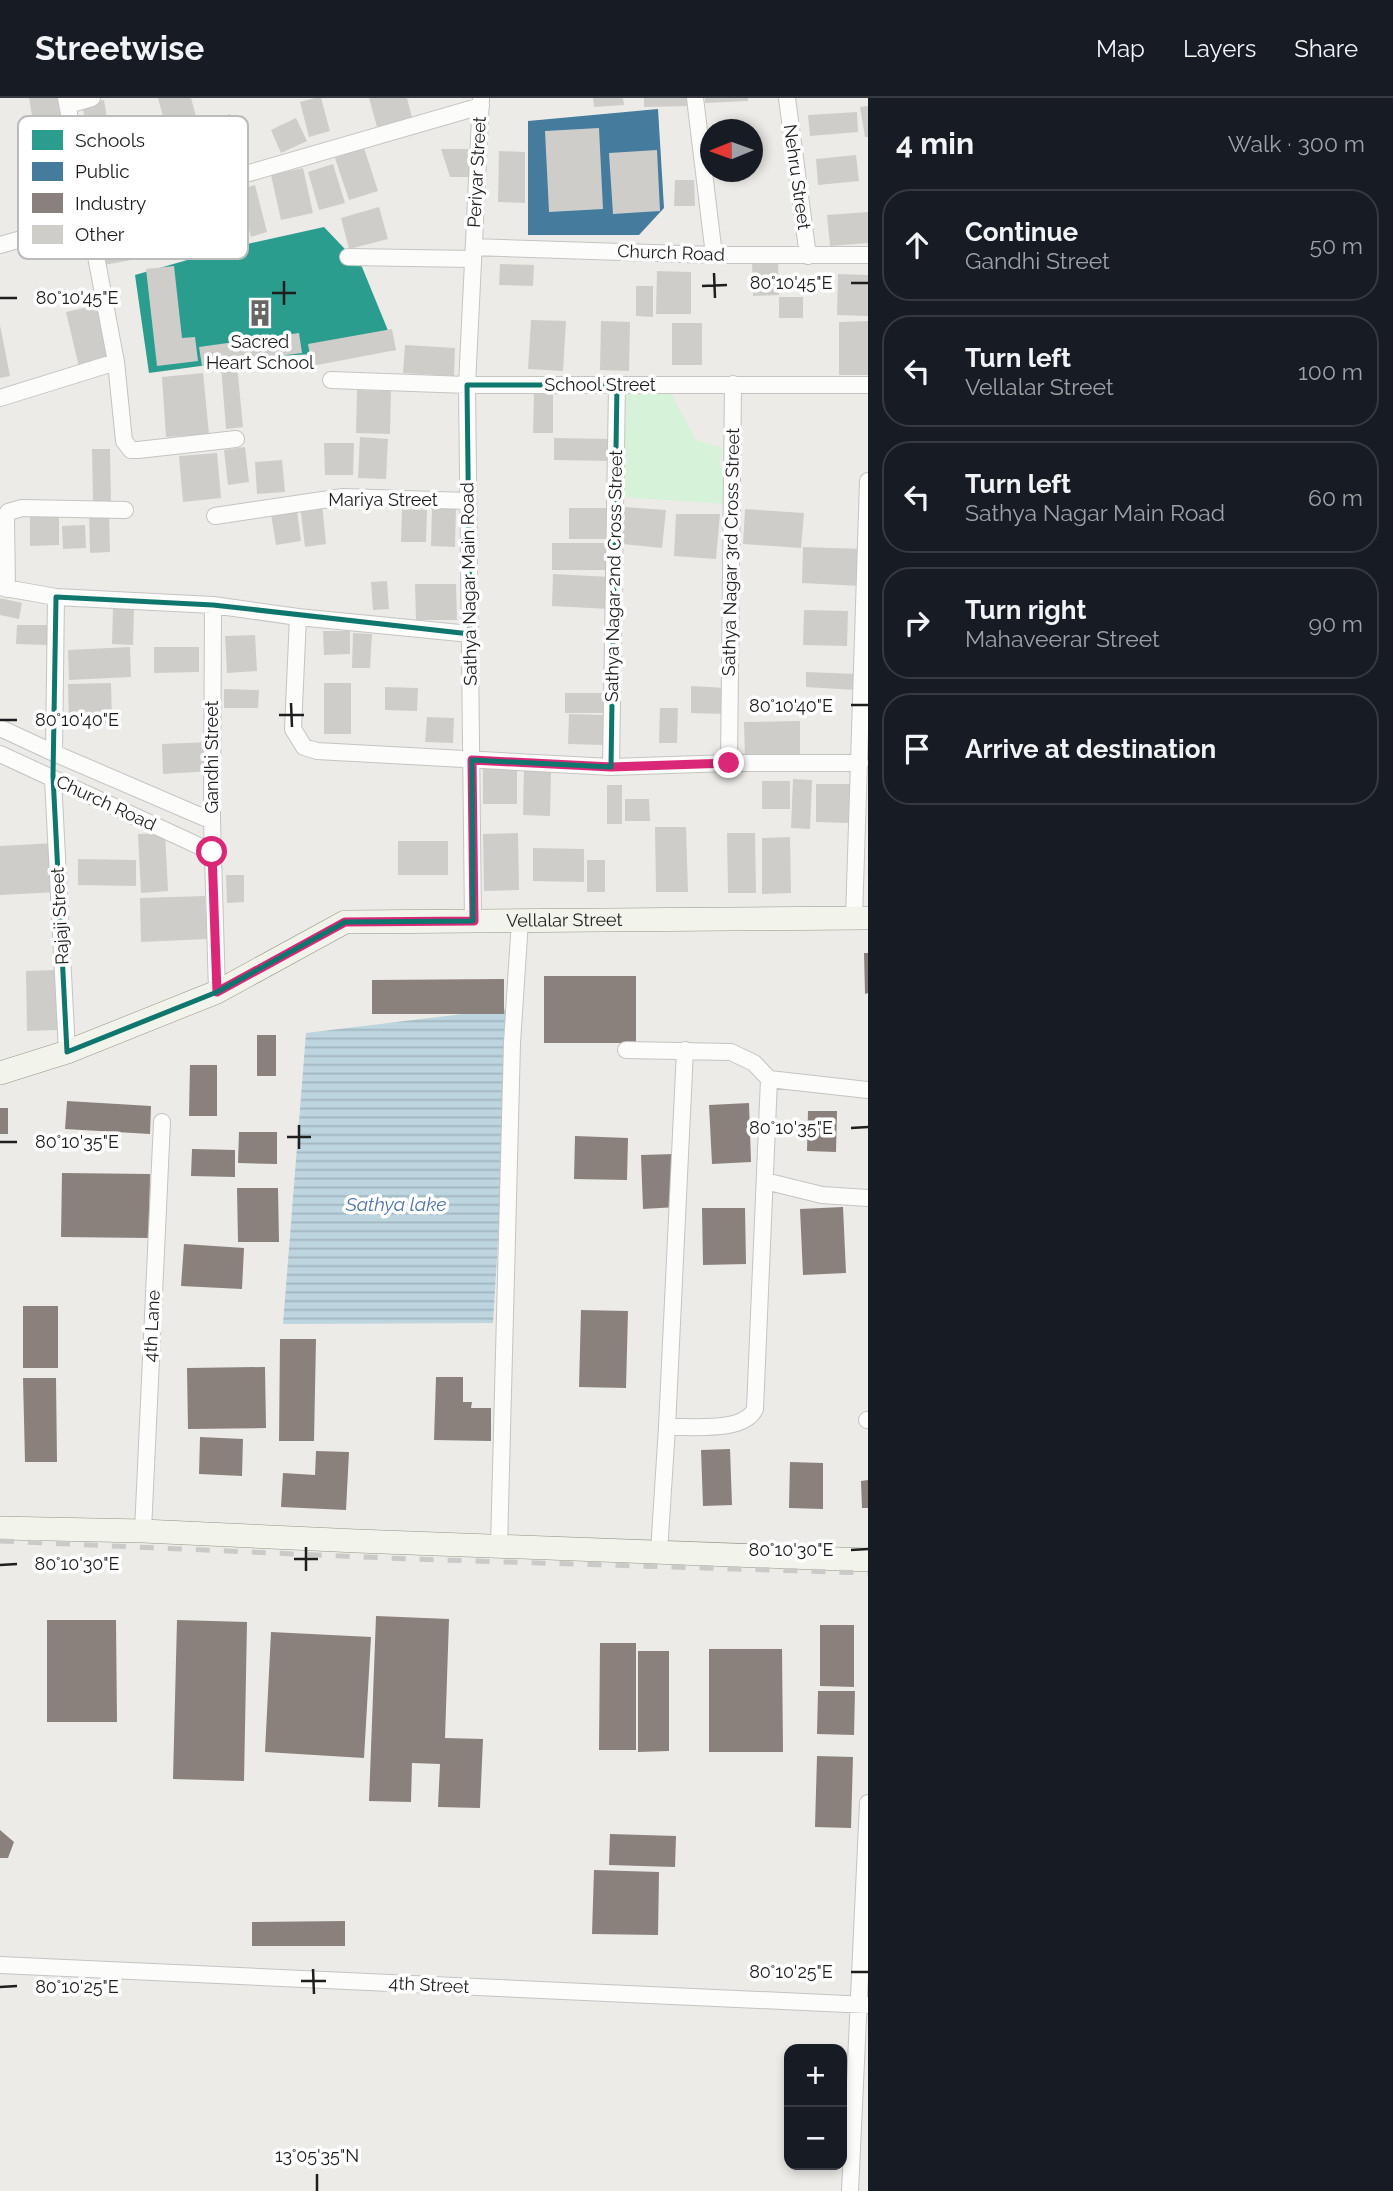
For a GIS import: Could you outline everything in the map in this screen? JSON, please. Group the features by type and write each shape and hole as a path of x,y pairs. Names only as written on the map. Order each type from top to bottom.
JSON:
{"street":[{"path":"67,101 92,98"},
{"path":"695,98 714,255"},
{"name":"Nehru Street","path":"787,98 808,256"},
{"path":"248,172 481,102"},
{"name":"Periyar Street","path":"473,253 481,102"},
{"path":"0,245 18,240"},
{"name":"Church Road","path":"348,257 473,253 868,255"},
{"name":"Sathya Nagar Main Road","path":"473,253 467,385 474,921"},
{"path":"96,259 116,362 124,442 131,450 236,439"},
{"path":"0,398 116,362"},
{"name":"School Street","path":"331,380 467,385 868,385"},
{"name":"Sathya Nagar 3rd Cross Street","path":"729,763 733,384"},
{"name":"Sathya Nagar 2nd Cross Street","path":"611,767 617,386"},
{"path":"861,918 860,763 868,481"},
{"name":"Mariya Street","path":"215,516 343,497 468,501"},
{"path":"125,510 22,508 8,512 3,588 56,597 213,605 298,617 470,634"},
{"path":"54,753 56,597"},
{"name":"Gandhi Street","path":"213,605 212,852 217,992"},
{"path":"298,617 293,729 304,747 317,751 611,767 729,763 860,763"},
{"name":"Church Road","path":"0,728 212,821"},
{"name":"Church Road","path":"0,754 212,852"},
{"name":"Rajaji Street","path":"53,779 67,1052"},
{"name":"Vellalar Street","path":"0,1073 67,1052 217,992 345,922 861,918"},
{"path":"499,1547 512,1043 520,920"},
{"path":"625,1050 731,1052 754,1063 769,1079 868,1090"},
{"path":"659,1552 685,1050"},
{"path":"667,1427 737,1425 751,1417 755,1409 769,1079"},
{"name":"4th Lane","path":"143,1531 162,1122"},
{"path":"765,1181 822,1195 868,1198"},
{"path":"0,1528 143,1531 868,1560"},
{"path":"850,2191 863,2005 868,1803"},
{"name":"4th Street","path":"0,1965 863,2005"}],"highlighted area":[{"path":"467,385 617,385 611,767 472,760 473,921 345,922 217,992 67,1052 53,776 56,597 213,605 470,634"}],"green space":[{"path":"626,391 670,392 696,440 723,448 719,465 726,472 725,504 624,497"}],"water":[{"name":"Sathya lake","path":"512,1008 493,1323 283,1324 306,1033"}],"building: Schools":[{"name":"Sacred Heart School","path":"324,227 362,267 396,350 275,356 149,373 135,275 191,259 248,259 248,244"}],"building: Public":[{"path":"658,109 664,208 639,235 528,235 528,121"}],"building: Industry":[{"path":"864,953 868,953 868,993 865,994"},
{"path":"544,976 636,976 636,1043 544,1043"},
{"path":"504,979 504,1014 372,1014 372,980"},
{"path":"257,1035 276,1035 276,1076 257,1076"},
{"path":"190,1065 217,1065 217,1116 189,1116"},
{"path":"67,1101 151,1106 150,1134 65,1129"},
{"path":"749,1103 751,1162 712,1164 709,1105"},
{"path":"0,1108 8,1108 8,1134 0,1134"},
{"path":"808,1111 837,1111 836,1152 807,1151"},
{"path":"239,1132 277,1132 277,1164 238,1163"},
{"path":"575,1136 628,1138 627,1180 574,1179"},
{"path":"192,1149 235,1150 235,1177 191,1176"},
{"path":"675,1154 677,1207 643,1209 641,1155"},
{"path":"62,1173 150,1174 149,1238 61,1237"},
{"path":"237,1188 278,1188 279,1242 238,1242"},
{"path":"843,1207 846,1273 803,1275 800,1209"},
{"path":"702,1208 745,1208 746,1264 703,1265"},
{"path":"184,1244 244,1248 242,1289 181,1286"},
{"path":"23,1306 58,1306 58,1368 23,1368"},
{"path":"581,1310 628,1311 626,1388 579,1387"},
{"path":"280,1339 316,1339 314,1441 279,1441"},
{"path":"265,1367 266,1428 188,1429 187,1368"},
{"path":"436,1377 463,1377 463,1402 472,1402 471,1408 491,1408 491,1441 434,1440"},
{"path":"23,1378 56,1378 57,1462 25,1462"},
{"path":"200,1437 243,1439 242,1476 199,1474"},
{"path":"730,1449 732,1505 703,1506 701,1450"},
{"path":"316,1451 349,1452 346,1510 281,1507 283,1473 315,1475"},
{"path":"790,1462 823,1463 823,1509 789,1508"},
{"path":"868,1480 868,1508 862,1508 861,1481"},
{"path":"376,1616 449,1619 445,1738 483,1739 480,1808 438,1807 440,1764 412,1763 411,1802 369,1801"},
{"path":"47,1620 116,1620 117,1722 47,1722"},
{"path":"177,1620 247,1622 244,1781 173,1779"},
{"path":"820,1625 854,1625 854,1687 820,1686"},
{"path":"271,1632 371,1637 364,1758 265,1752"},
{"path":"600,1643 636,1643 636,1750 599,1750"},
{"path":"709,1649 782,1649 783,1752 709,1752"},
{"path":"638,1651 669,1651 669,1751 638,1752"},
{"path":"818,1691 855,1691 854,1735 817,1734"},
{"path":"817,1756 853,1757 851,1828 815,1827"},
{"path":"0,1830 14,1842 8,1858 0,1858"},
{"path":"610,1834 676,1836 675,1867 609,1865"},
{"path":"594,1870 659,1872 658,1935 592,1934"},
{"path":"345,1921 345,1946 252,1946 252,1922"}],"building: Other":[{"path":"29,98 62,98 65,116 32,116"},
{"path":"158,98 191,98 196,116 163,116"},
{"path":"321,98 330,131 309,137 300,102"},
{"path":"369,98 407,98 412,117 377,127"},
{"path":"593,98 623,98 624,105 594,107"},
{"path":"644,98 690,98 690,106 644,107"},
{"path":"705,98 748,98 748,101 705,103"},
{"path":"104,100 107,116 84,116 82,104"},
{"path":"868,106 868,137 865,137 860,107"},
{"path":"857,112 858,132 810,136 808,115"},
{"path":"296,118 307,141 281,153 271,130"},
{"path":"599,128 603,209 549,212 545,131"},
{"path":"364,148 378,191 349,200 335,158"},
{"path":"441,149 473,149 473,177 450,177"},
{"path":"657,150 660,211 613,214 609,153"},
{"path":"499,151 525,152 525,203 498,202"},
{"path":"856,155 859,181 818,185 816,159"},
{"path":"333,164 345,203 319,210 308,172"},
{"path":"303,168 313,213 281,220 271,175"},
{"path":"675,180 694,180 695,206 674,206"},
{"path":"255,185 267,232 251,237 248,226 248,187"},
{"path":"379,207 388,239 349,249 341,218"},
{"path":"868,212 868,243 830,246 827,215"},
{"path":"103,259 131,259 131,260 104,265"},
{"path":"778,261 779,295 753,296 752,262"},
{"path":"500,264 534,265 533,286 499,285"},
{"path":"174,266 182,338 195,337 198,361 157,366 146,269"},
{"path":"657,271 691,272 691,314 656,314"},
{"path":"838,274 868,275 868,316 837,315"},
{"path":"636,286 653,286 653,317 636,316"},
{"path":"779,297 803,297 803,318 779,318"},
{"path":"101,304 113,359 79,367 66,312"},
{"path":"531,320 566,321 563,371 528,369"},
{"path":"601,321 630,322 629,371 600,370"},
{"path":"868,321 868,375 839,375 839,322"},
{"path":"672,323 702,323 702,365 672,365"},
{"path":"0,325 10,376 0,378"},
{"path":"392,329 396,350 312,366 308,344"},
{"path":"299,333 302,353 202,366 199,347"},
{"path":"405,345 455,348 454,376 403,373"},
{"path":"237,365 243,427 226,429 221,366"},
{"path":"203,373 209,434 166,437 162,377"},
{"path":"357,390 391,391 390,434 356,433"},
{"path":"534,393 553,393 553,433 533,433"},
{"path":"360,437 388,439 386,479 358,478"},
{"path":"554,438 612,439 612,461 554,460"},
{"path":"324,443 354,443 353,475 325,475"},
{"path":"245,447 249,482 228,485 224,450"},
{"path":"92,449 110,449 111,502 93,503"},
{"path":"217,453 221,498 183,502 179,456"},
{"path":"282,460 285,492 257,494 255,462"},
{"path":"322,503 326,544 305,547 300,505"},
{"path":"624,507 666,510 662,548 622,544"},
{"path":"432,508 456,508 455,547 431,546"},
{"path":"569,508 610,508 610,539 569,539"},
{"path":"402,509 427,510 426,542 401,542"},
{"path":"745,509 804,513 801,548 743,544"},
{"path":"297,510 301,541 276,545 271,514"},
{"path":"30,512 59,512 59,545 30,546"},
{"path":"89,512 109,512 110,552 90,553"},
{"path":"676,514 720,514 716,559 674,556"},
{"path":"85,525 86,548 63,549 62,526"},
{"path":"552,543 608,543 608,570 552,570"},
{"path":"803,547 863,549 861,586 802,583"},
{"path":"553,574 611,577 609,609 552,606"},
{"path":"387,581 389,609 373,610 371,582"},
{"path":"415,584 456,584 457,620 416,620"},
{"path":"0,598 22,603 19,619 0,615"},
{"path":"113,608 134,608 133,645 112,644"},
{"path":"804,610 848,611 847,646 803,645"},
{"path":"17,625 48,625 47,645 16,644"},
{"path":"323,631 350,631 350,654 324,655"},
{"path":"353,633 372,634 370,668 352,668"},
{"path":"255,635 257,671 227,673 225,636"},
{"path":"130,647 131,677 69,680 68,650"},
{"path":"154,647 199,647 199,672 154,673"},
{"path":"806,672 856,674 856,690 806,687"},
{"path":"111,683 112,723 69,725 68,684"},
{"path":"324,683 351,683 351,734 324,734"},
{"path":"691,686 725,688 724,714 691,713"},
{"path":"385,687 418,688 417,711 385,710"},
{"path":"224,689 259,690 258,708 224,708"},
{"path":"565,693 608,693 608,713 565,713"},
{"path":"660,708 678,708 677,743 659,743"},
{"path":"569,714 605,715 605,745 568,744"},
{"path":"427,717 454,718 453,743 425,742"},
{"path":"800,721 800,756 745,757 744,722"},
{"path":"210,742 212,771 163,774 162,744"},
{"path":"483,765 517,765 517,804 483,804"},
{"path":"524,766 551,767 550,816 523,815"},
{"path":"793,779 812,780 810,829 791,828"},
{"path":"762,781 790,781 790,809 762,809"},
{"path":"816,784 850,784 850,823 816,822"},
{"path":"607,785 622,785 622,824 607,824"},
{"path":"625,799 649,799 650,821 625,821"},
{"path":"655,827 686,827 688,892 656,892"},
{"path":"165,833 168,891 141,893 138,834"},
{"path":"518,833 519,890 484,891 483,834"},
{"path":"727,833 755,833 756,893 728,893"},
{"path":"790,837 791,893 762,894 762,838"},
{"path":"398,841 448,841 448,875 398,875"},
{"path":"56,843 58,892 0,895 0,846"},
{"path":"533,848 584,849 584,882 533,881"},
{"path":"78,859 136,860 136,886 78,885"},
{"path":"587,860 605,860 605,892 587,892"},
{"path":"226,875 244,875 244,902 227,903"},
{"path":"205,896 207,939 141,942 140,898"},
{"path":"56,970 57,1030 27,1031 26,971"}],"railway":[{"path":"0,1541 409,1559 868,1573"}],"place":[{"name":"Sacred Heart School","path":"260,313"}],"route":[{"path":"212,852 217,992 345,922 474,921 472,760 611,767 729,763"}]}
